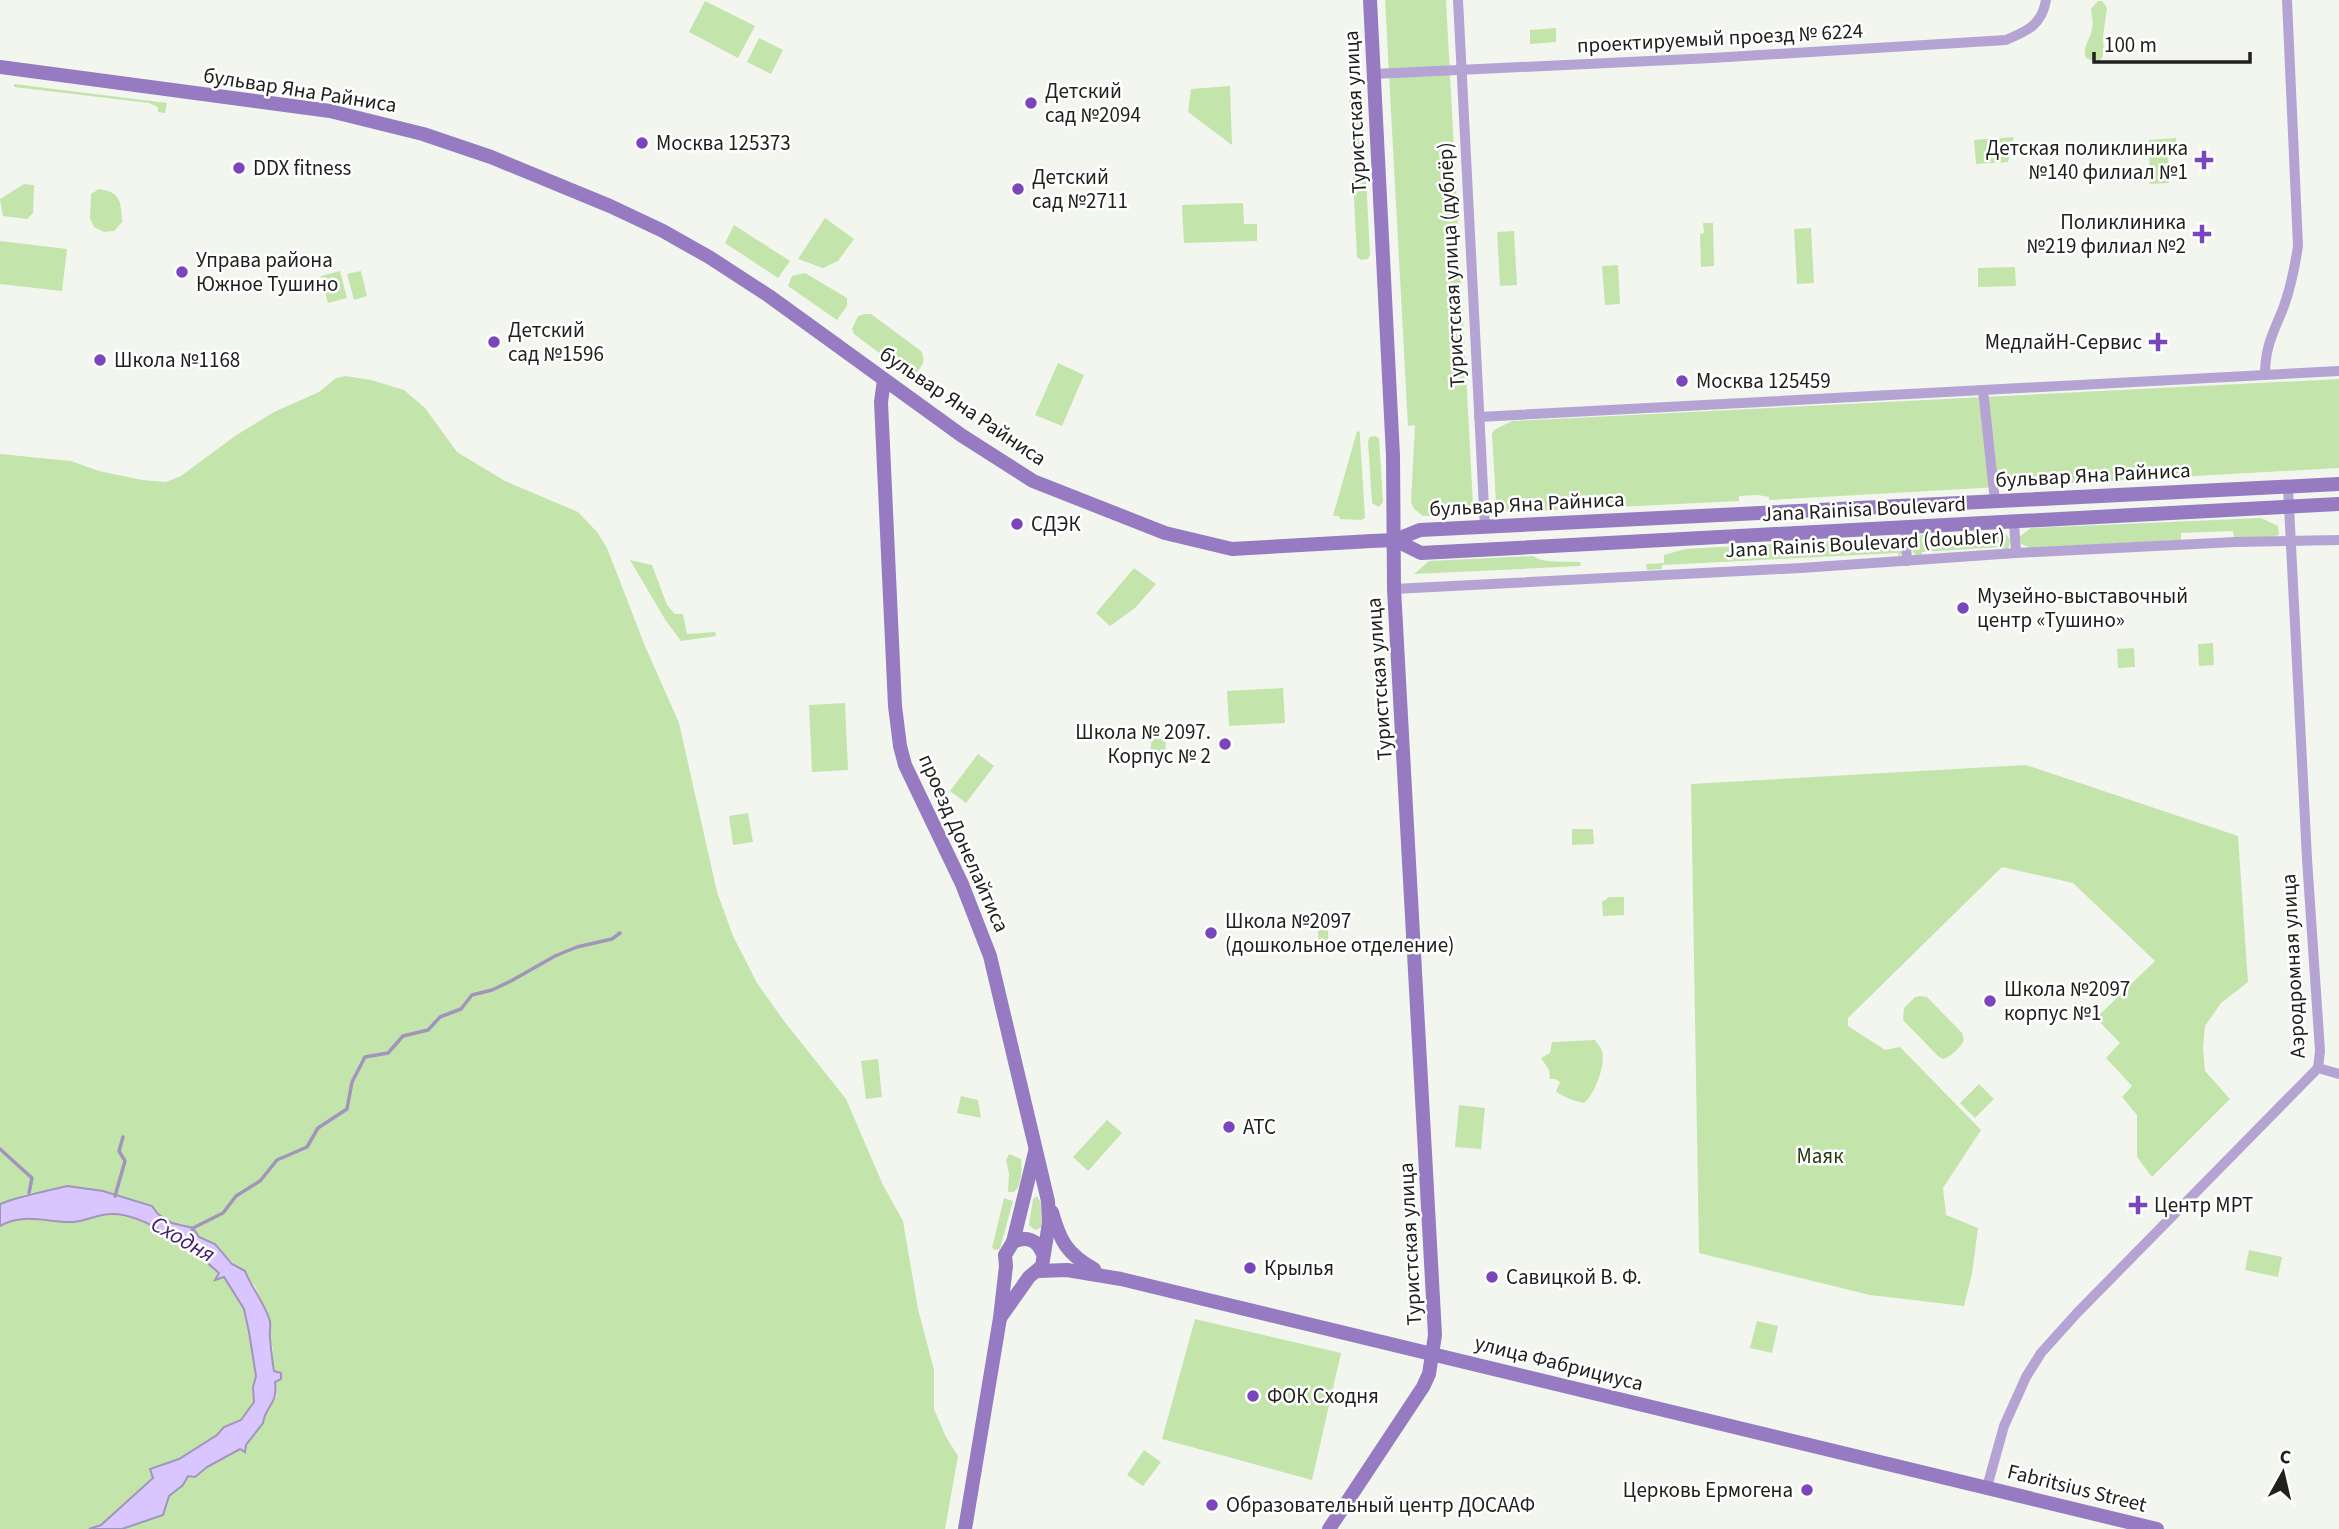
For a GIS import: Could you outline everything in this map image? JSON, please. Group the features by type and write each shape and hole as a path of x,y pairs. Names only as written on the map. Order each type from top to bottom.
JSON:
{"main road":[{"name":"Туристская улица","path":"1329,1529 1423,1387 1433,1354 1436,1323 1394,589 1394,456 1370,0"},
{"name":"бульвар Яна Райниса","path":"0,67 330,111 459,145 610,206 686,244 758,289 961,435 1033,481 1165,533 1232,548 1395,540 1420,530 2339,484"},
{"name":"проезд Донелайтиса","path":"884,380 881,402 895,706 900,746 913,784 939,832 990,956 1048,1201 1049,1223 1043,1254 1034,1274 1000,1318"},
{"name":"Jana Rainisa Boulevard","path":"1395,540 1421,553 2339,503"},
{"name":"проезд Донелайтиса","path":"965,1529 1000,1318 1005,1255 1013,1242 1035,1151"},
{"path":"1048,1201 1065,1246 1080,1261 1094,1269"},
{"path":"1013,1242 1023,1238 1033,1241 1043,1254"},
{"name":"улица Фабрициуса","path":"1043,1254 1121,1279"},
{"path":"1006,1266 1013,1274 1024,1278 1034,1274"},
{"name":"улица Фабрициуса","path":"1034,1274 1067,1270 1121,1279 1987,1487"},
{"name":"Fabritsius Street","path":"1987,1487 2157,1529"}],"street":[{"name":"Туристская улица (дублёр)","path":"1458,0 1485,527"},
{"name":"проектируемый проезд № 6224","path":"1374,74 1902,48 2006,40 2037,24 2046,0"},
{"path":"2265,375 2268,343 2292,280 2298,246 2287,0"},
{"path":"1479,417 2339,371"},
{"path":"1983,390 1995,501"},
{"name":"Аэродромная улица","path":"1987,1487 2014,1401 2041,1353 2318,1068 2320,1051 2307,859 2288,486"},
{"path":"2014,522 2016,553"},
{"path":"1905,528 1907,561"},
{"name":"Jana Rainis Boulevard (doubler)","path":"1394,589 2016,553 2235,542 2339,540"},
{"path":"2318,1068 2339,1074"}],"green space":[{"path":"1385,0 1446,0 1473,505 1471,510 1461,515 1423,516 1414,509 1411,502 1415,425 1408,426"},
{"path":"705,1 755,26 738,58 689,32"},
{"path":"2098,1 2102,1 2107,8 2104,52 2097,63 2086,58 2085,50 2093,26 2091,9"},
{"path":"1556,28 1556,42 1530,44 1530,30"},
{"path":"759,38 783,50 771,74 747,62"},
{"path":"14,84 167,103 165,113 158,112 158,107 149,103 14,87"},
{"path":"1230,86 1232,145 1188,112 1191,89"},
{"path":"1357,94 1362,100 1370,255 1368,259 1361,260 1357,257 1349,100 1352,95"},
{"path":"2014,137 2008,162 1976,164 1974,140"},
{"path":"2176,138 2176,149 2168,150 2169,183 2150,184 2149,140"},
{"path":"24,184 34,185 33,213 27,219 3,216 0,199"},
{"path":"99,189 116,195 120,204 122,222 114,231 104,232 94,227 90,218 91,194"},
{"path":"1243,203 1244,224 1257,224 1257,241 1184,243 1182,205"},
{"path":"825,218 854,239 838,261 823,268 798,259"},
{"path":"1703,223 1713,223 1714,266 1701,267 1700,234 1704,233"},
{"path":"734,225 790,261 778,278 725,243"},
{"path":"1811,228 1814,283 1797,284 1794,229"},
{"path":"1514,231 1517,285 1500,286 1497,232"},
{"path":"0,241 67,249 62,291 0,284"},
{"path":"1618,265 1620,304 1605,305 1602,266"},
{"path":"2015,267 2016,286 1978,287 1978,268"},
{"path":"340,271 347,298 328,303 321,276"},
{"path":"361,271 367,296 354,300 347,274"},
{"path":"805,273 847,298 847,306 837,320 788,286 792,276"},
{"path":"871,314 921,351 923,362 917,372 907,374 854,334 852,329 858,316"},
{"path":"1058,363 1084,375 1062,426 1035,415"},
{"path":"346,376 404,390 425,408 457,452 505,481 578,512 597,532 607,548 645,646 679,723 717,892 733,936 757,983 846,1099 883,1185 903,1221 918,1309 934,1370 934,1409 958,1456 945,1529 122,1529 163,1515 169,1496 183,1485 188,1476 195,1477 207,1467 241,1449 245,1451 246,1445 263,1423 263,1418 277,1396 269,1335 271,1324 255,1286 215,1244 199,1237 183,1224 172,1223 158,1214 152,1206 103,1191 67,1186 29,1193 0,1204 0,454 71,461 99,471 166,482 181,476 235,436 274,412 319,392 336,378"},
{"path":"2339,379 2339,468 1769,500 1769,497 1758,495 1739,496 1739,501 1513,512 1496,503 1492,434 1494,430 1512,421"},
{"path":"1357,431 1360,432 1365,518 1340,519 1339,516 1333,516"},
{"path":"1375,436 1379,438 1383,502 1379,507 1372,503 1368,441"},
{"path":"2261,518 2278,526 2279,535 2234,538 2233,531 2181,533 2181,540 2032,548 2021,544 2019,537 2031,528"},
{"path":"1998,531 2009,539 2008,549 2002,552 2001,547 1922,552 1922,557 1916,556 1911,549 1912,541 1920,535"},
{"path":"1894,537 1901,540 1903,552 1899,557 1898,553 1662,565 1662,569 1647,570 1646,564 1664,563 1664,555 1685,549"},
{"path":"1533,556 1549,561 1580,562 1581,566 1414,574 1429,561"},
{"path":"630,560 652,565 667,605 675,614 683,614 687,634 715,632 716,636 681,641"},
{"path":"1134,568 1156,584 1135,608 1110,626 1096,613"},
{"path":"2213,643 2214,665 2199,666 2198,644"},
{"path":"2134,648 2135,667 2118,668 2117,649"},
{"path":"1283,688 1285,723 1229,726 1227,691"},
{"path":"845,703 848,770 812,772 809,705"},
{"path":"1152,738 1166,740 1164,762 1149,760"},
{"path":"978,754 994,766 966,803 950,791"},
{"name":"Маяк","path":"2026,765 2238,836 2248,982 2221,1003 2205,1026 2203,1048 2205,1071 2230,1099 2152,1177 2137,1157 2137,1115 2122,1097 2132,1086 2106,1058 2120,1043 2096,1018 2155,961 2073,883 2002,867 1848,1018 1848,1026 1885,1050 1900,1047 1981,1130 1943,1188 1946,1215 1978,1228 1972,1274 1964,1306 1870,1295 1699,1253 1691,784"},
{"path":"748,813 753,842 733,845 729,816"},
{"path":"1572,829 1593,829 1594,844 1572,845"},
{"path":"1609,897 1624,897 1624,915 1603,916 1602,902"},
{"path":"1327,913 1329,949 1319,949 1317,914"},
{"path":"1915,997 1927,997 1962,1033 1964,1040 1960,1046 1953,1054 1943,1059 1903,1020 1904,1008"},
{"path":"1595,1040 1603,1054 1603,1062 1599,1078 1588,1099 1584,1103 1556,1092 1560,1082 1550,1079 1549,1070 1541,1058 1550,1053 1552,1042"},
{"path":"878,1059 882,1097 866,1099 861,1061"},
{"path":"1979,1084 1994,1099 1975,1118 1960,1103"},
{"path":"961,1096 978,1100 981,1118 957,1113"},
{"path":"1459,1105 1485,1108 1481,1149 1455,1147"},
{"path":"1107,1120 1122,1133 1088,1171 1073,1157"},
{"path":"1009,1154 1021,1159 1020,1182 1014,1192 1008,1192 1009,1174 1006,1160"},
{"path":"1037,1196 1041,1203 1042,1227 1035,1230 1029,1225 1033,1199"},
{"path":"1004,1198 1013,1201 1000,1249 995,1250 992,1248"},
{"path":"110,1214 140,1221 169,1235 220,1273 216,1279 224,1277 244,1309 256,1376 254,1402 242,1420 224,1427 217,1435 179,1459 150,1469 153,1477 101,1525 89,1529 0,1529 0,1226 16,1218 74,1222"},
{"path":"2249,1250 2282,1257 2278,1277 2245,1270"},
{"name":"ФОК Сходня","path":"1195,1319 1341,1353 1312,1480 1162,1439"},
{"path":"1757,1321 1778,1326 1772,1353 1750,1348"},
{"path":"1144,1450 1161,1462 1143,1486 1127,1475"}],"water":[{"name":"Сходня","path":"67,1186 103,1191 152,1206 158,1214 172,1223 193,1228 199,1237 215,1244 232,1264 245,1271 264,1307 270,1321 274,1371 281,1373 281,1379 275,1382 275,1396 263,1423 246,1445 245,1452 240,1449 207,1467 195,1477 188,1476 183,1485 169,1496 163,1515 122,1529 89,1529 101,1525 153,1478 150,1469 179,1459 217,1435 224,1427 241,1420 254,1402 253,1387 256,1376 249,1332 244,1309 224,1277 215,1280 219,1273 197,1254 154,1226 124,1215 111,1214 74,1222 18,1220 0,1226 0,1204"}],"waterway":[{"name":"Сходня","path":"191,1232 193,1228 223,1213 236,1196 260,1181 277,1160 307,1147 318,1128 347,1109 352,1082 365,1057 388,1053 403,1036 428,1030 440,1017 461,1009 472,995 492,990 555,956 577,947 612,939 620,933"},
{"path":"115,1196 125,1161 119,1151 123,1137"},
{"path":"0,1149 32,1178 29,1193"}],"place":[{"name":"Детский сад №2094","path":"1031,103"},
{"name":"Москва 125373","path":"642,143"},
{"name":"Детская поликлиника №140 филиал №1","path":"2204,160"},
{"name":"DDX fitness","path":"239,168"},
{"name":"Детский сад №2711","path":"1018,189"},
{"name":"Поликлиника №219 филиал №2","path":"2202,234"},
{"name":"Управа района Южное Тушино","path":"182,272"},
{"name":"Детский сад №1596","path":"494,342"},
{"name":"МедлайН-Сервис","path":"2158,342"},
{"name":"Школа №1168","path":"100,360"},
{"name":"Москва 125459","path":"1682,381"},
{"name":"СДЭК","path":"1017,524"},
{"name":"Музейно-выставочный центр «Тушино»","path":"1963,608"},
{"name":"Школа № 2097. Корпус № 2","path":"1225,744"},
{"name":"Школа №2097 (дошкольное отделение)","path":"1211,933"},
{"name":"Школа №2097 корпус №1","path":"1990,1001"},
{"name":"АТС","path":"1229,1127"},
{"name":"Центр МРТ","path":"2138,1205"},
{"name":"Крылья","path":"1250,1268"},
{"name":"Савицкой В. Ф.","path":"1492,1277"},
{"name":"ФОК Сходня","path":"1253,1396"},
{"name":"Церковь Ермогена","path":"1807,1490"},
{"name":"Образовательный центр ДОСААФ","path":"1212,1505"}]}
